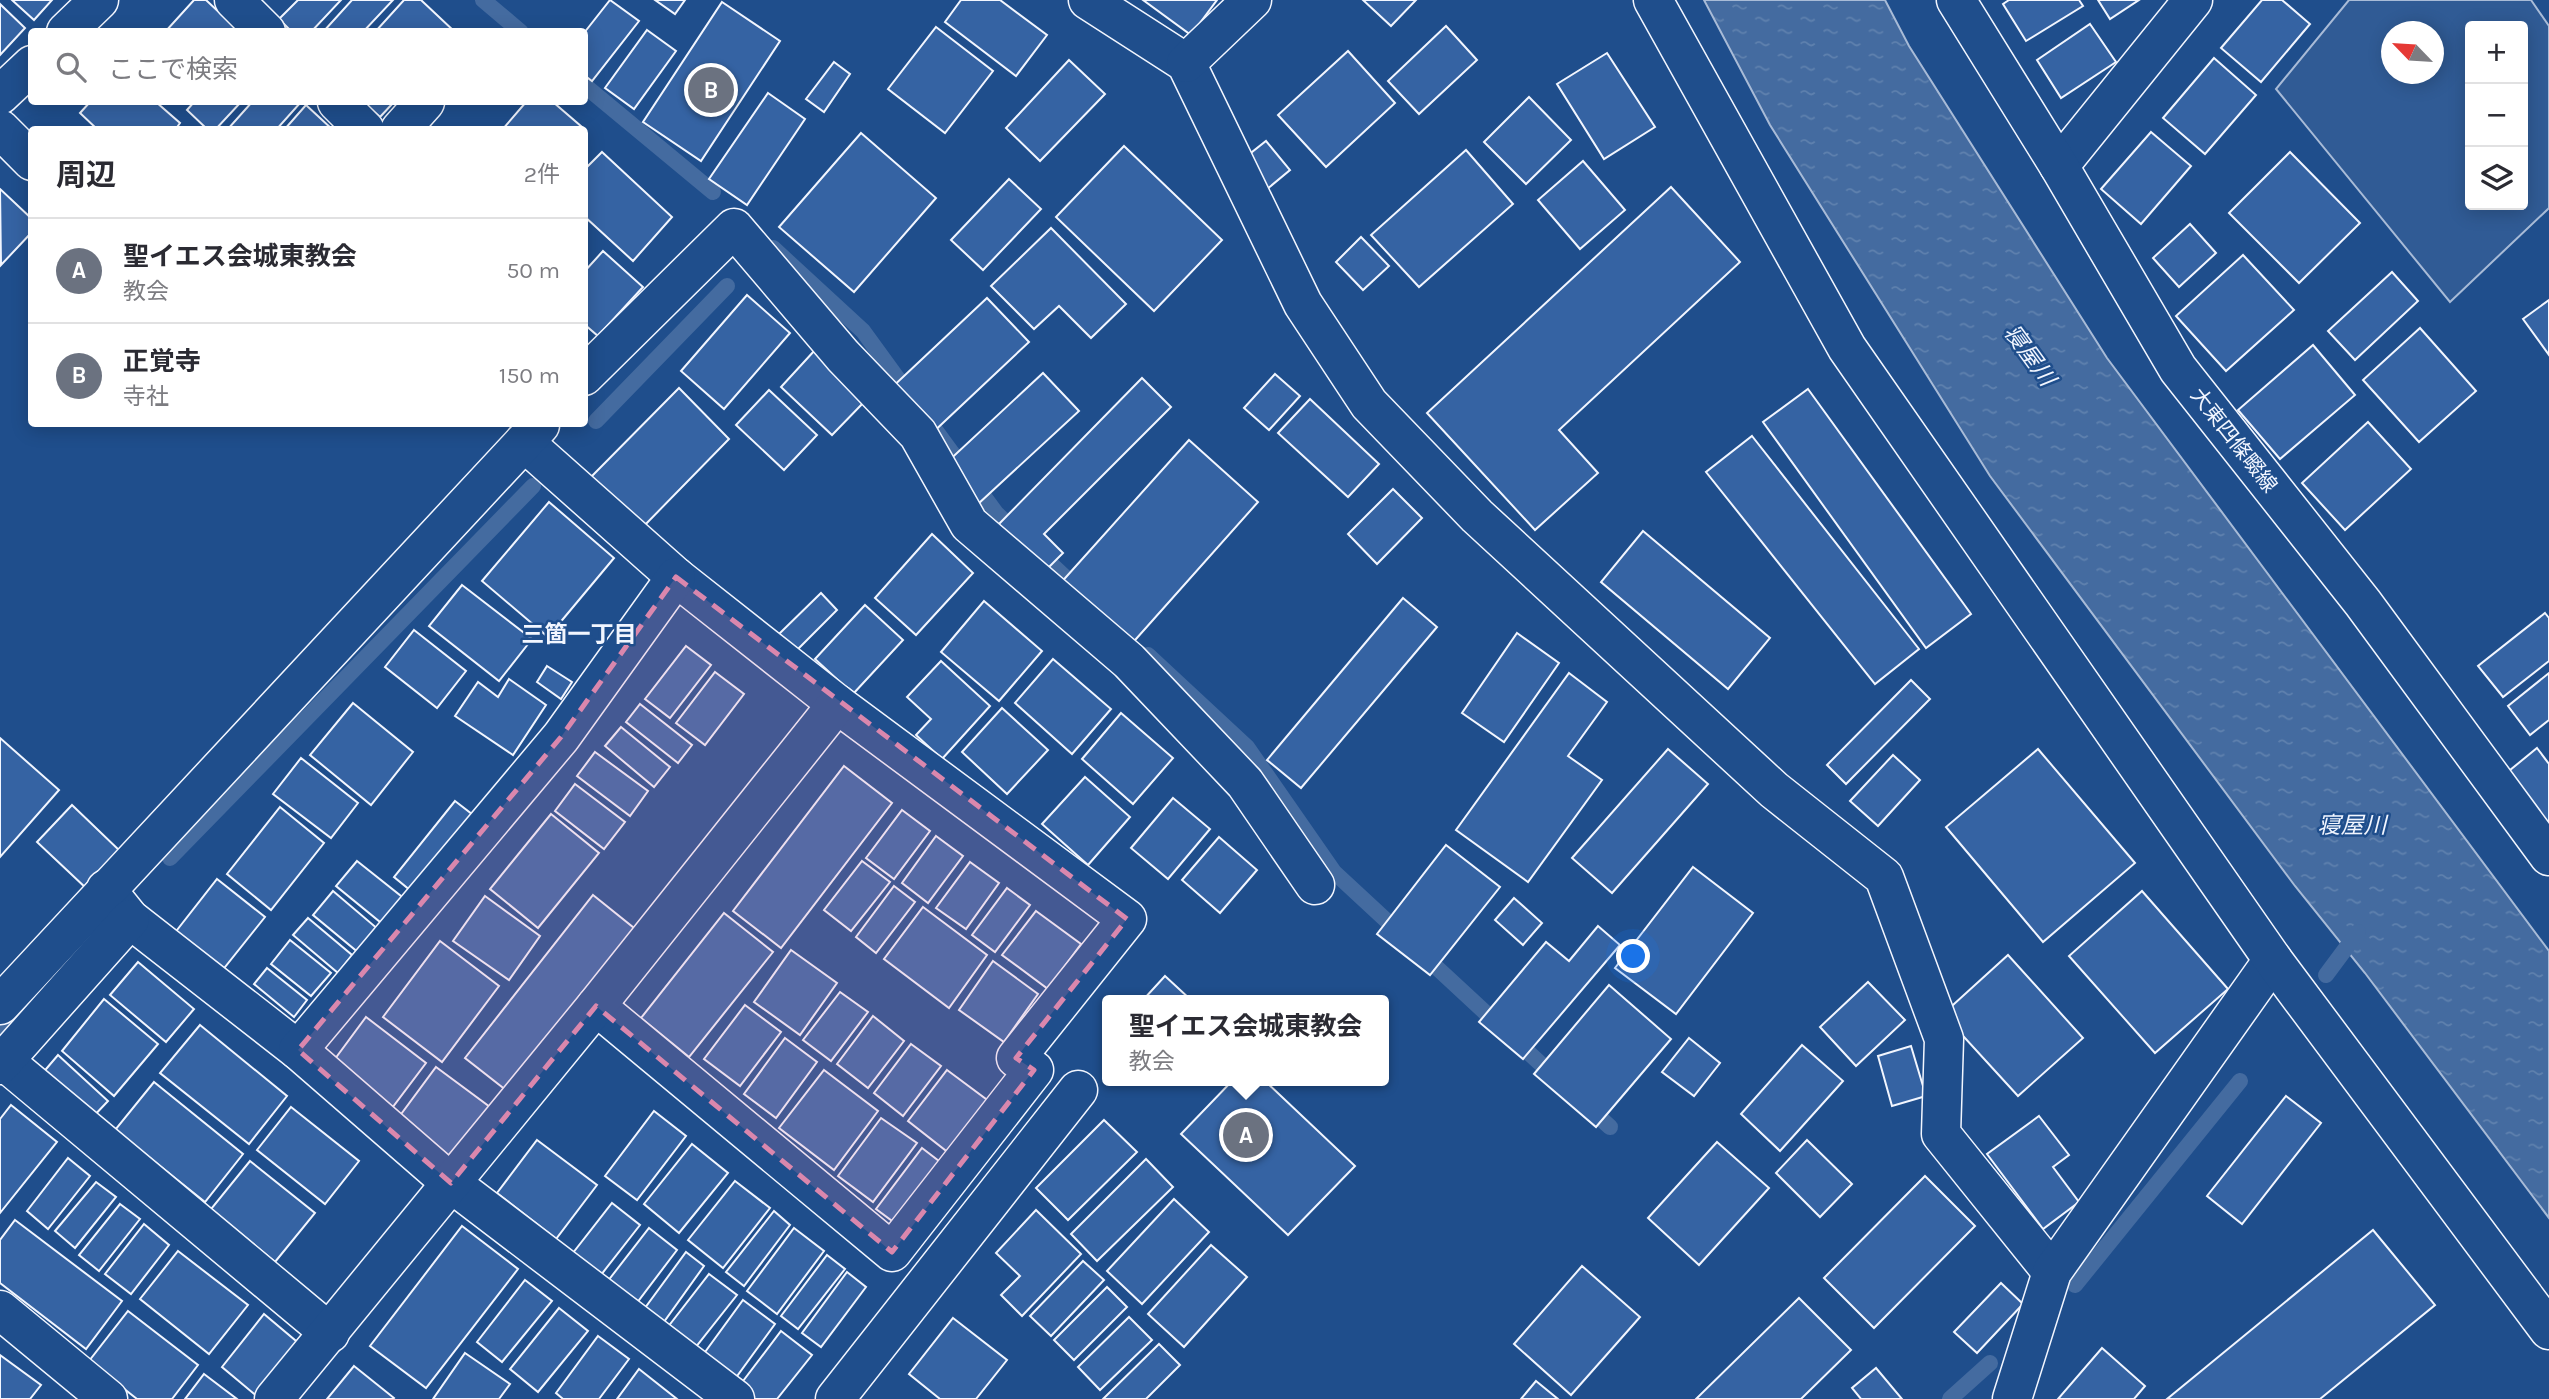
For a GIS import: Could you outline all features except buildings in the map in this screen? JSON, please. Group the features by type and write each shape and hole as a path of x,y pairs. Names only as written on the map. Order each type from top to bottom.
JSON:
{"street":[{"path":"70,28 99,0"},
{"path":"233,0 262,28"},
{"path":"1088,0 1186,63 1303,304 1369,404 1477,516 1774,790 1884,877 1944,1039 1941,1134 2052,1272"},
{"path":"1186,63 1252,0"},
{"path":"1653,0 1847,348 2273,960 2549,1329"},
{"name":"大東四條畷線","path":"1956,0 2059,166 2178,369 2363,603 2549,856"},
{"path":"2059,166 2193,0"},
{"path":"0,95 28,69"},
{"path":"340,105 361,126"},
{"path":"404,126 422,105"},
{"path":"0,129 28,157"},
{"path":"590,360 734,228 843,356 918,434 969,524 1129,661 1245,783 1315,885"},
{"path":"0,1005 533,433 676,577 837,704 1127,919 1016,1058 1034,1070 892,1252 596,1006"},
{"path":"298,1050 561,737 676,577"},
{"path":"274,1399 596,1006 837,704"},
{"path":"106,890 130,919 298,1050 451,1183 735,1399"},
{"path":"130,919 2,1063 330,1333"},
{"path":"2012,1399 2052,1272 2273,960"},
{"path":"835,1399 1078,1090"},
{"path":"0,1310 108,1399"}],"highlighted area":[{"path":"676,577 1127,919 1016,1058 1034,1070 892,1252 596,1006 451,1183 298,1050 561,737"}],"shaded area":[{"path":"2349,0 2531,0 2549,26 2549,208 2450,302 2276,89"}],"water":[{"name":"寝屋川","path":"1704,0 1885,0 1909,46 2107,358 2549,951 2549,1218 2365,973 2295,886 1990,476 1770,125"}],"waterway":[{"path":"483,0 516,28"},
{"path":"588,88 713,192"},
{"path":"773,248 863,331 911,397"},
{"path":"596,421 727,286"},
{"path":"933,427 996,513 1019,535"},
{"path":"170,858 533,486"},
{"path":"1036,550 1081,592"},
{"path":"1148,655 1247,747 1334,872 1402,935"},
{"path":"2326,975 2358,932"},
{"path":"1421,953 1556,1078"},
{"path":"0,1029 20,1009"},
{"path":"2075,1285 2240,1081"},
{"path":"1588,1107 1610,1127"},
{"path":"1950,1399 1990,1363"}],"place":[{"name":"正覚寺","path":"711,90"},
{"name":"聖イエス会城東教会","path":"1246,1135"}],"district":[{"name":"三箇一丁目","path":"579,634"}]}
